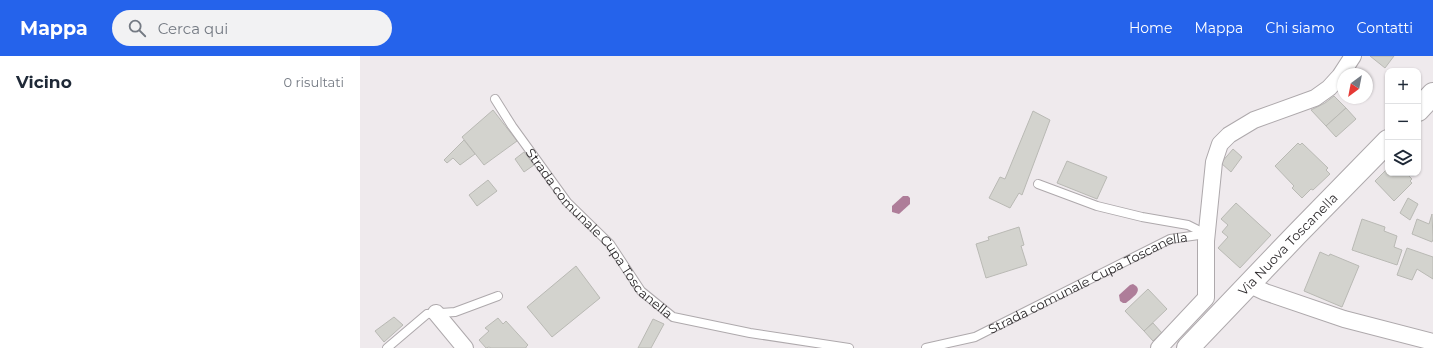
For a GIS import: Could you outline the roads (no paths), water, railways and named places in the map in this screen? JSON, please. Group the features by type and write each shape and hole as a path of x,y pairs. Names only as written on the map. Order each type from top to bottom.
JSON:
{"main road":[{"path":"1421,107 1433,94"},
{"name":"Via Nuova Toscanella","path":"1188,348 1385,143"}],"street":[{"path":"1159,348 1206,298 1206,234 1214,162 1220,144 1229,135 1254,120 1315,98 1329,88 1340,76 1352,56"},
{"path":"1248,284 1265,292 1344,319 1433,342"},
{"path":"436,313 464,348"}],"lane":[{"name":"Strada comunale Cupa Toscanella","path":"495,98 512,126 566,202 610,244 641,291 673,317 750,333 849,348"},
{"path":"1038,184 1097,206 1142,217 1188,225 1206,234"},
{"name":"Strada comunale Cupa Toscanella","path":"926,348 975,337 1170,239 1206,234"},
{"path":"387,348 427,314 455,312 498,296"}]}
